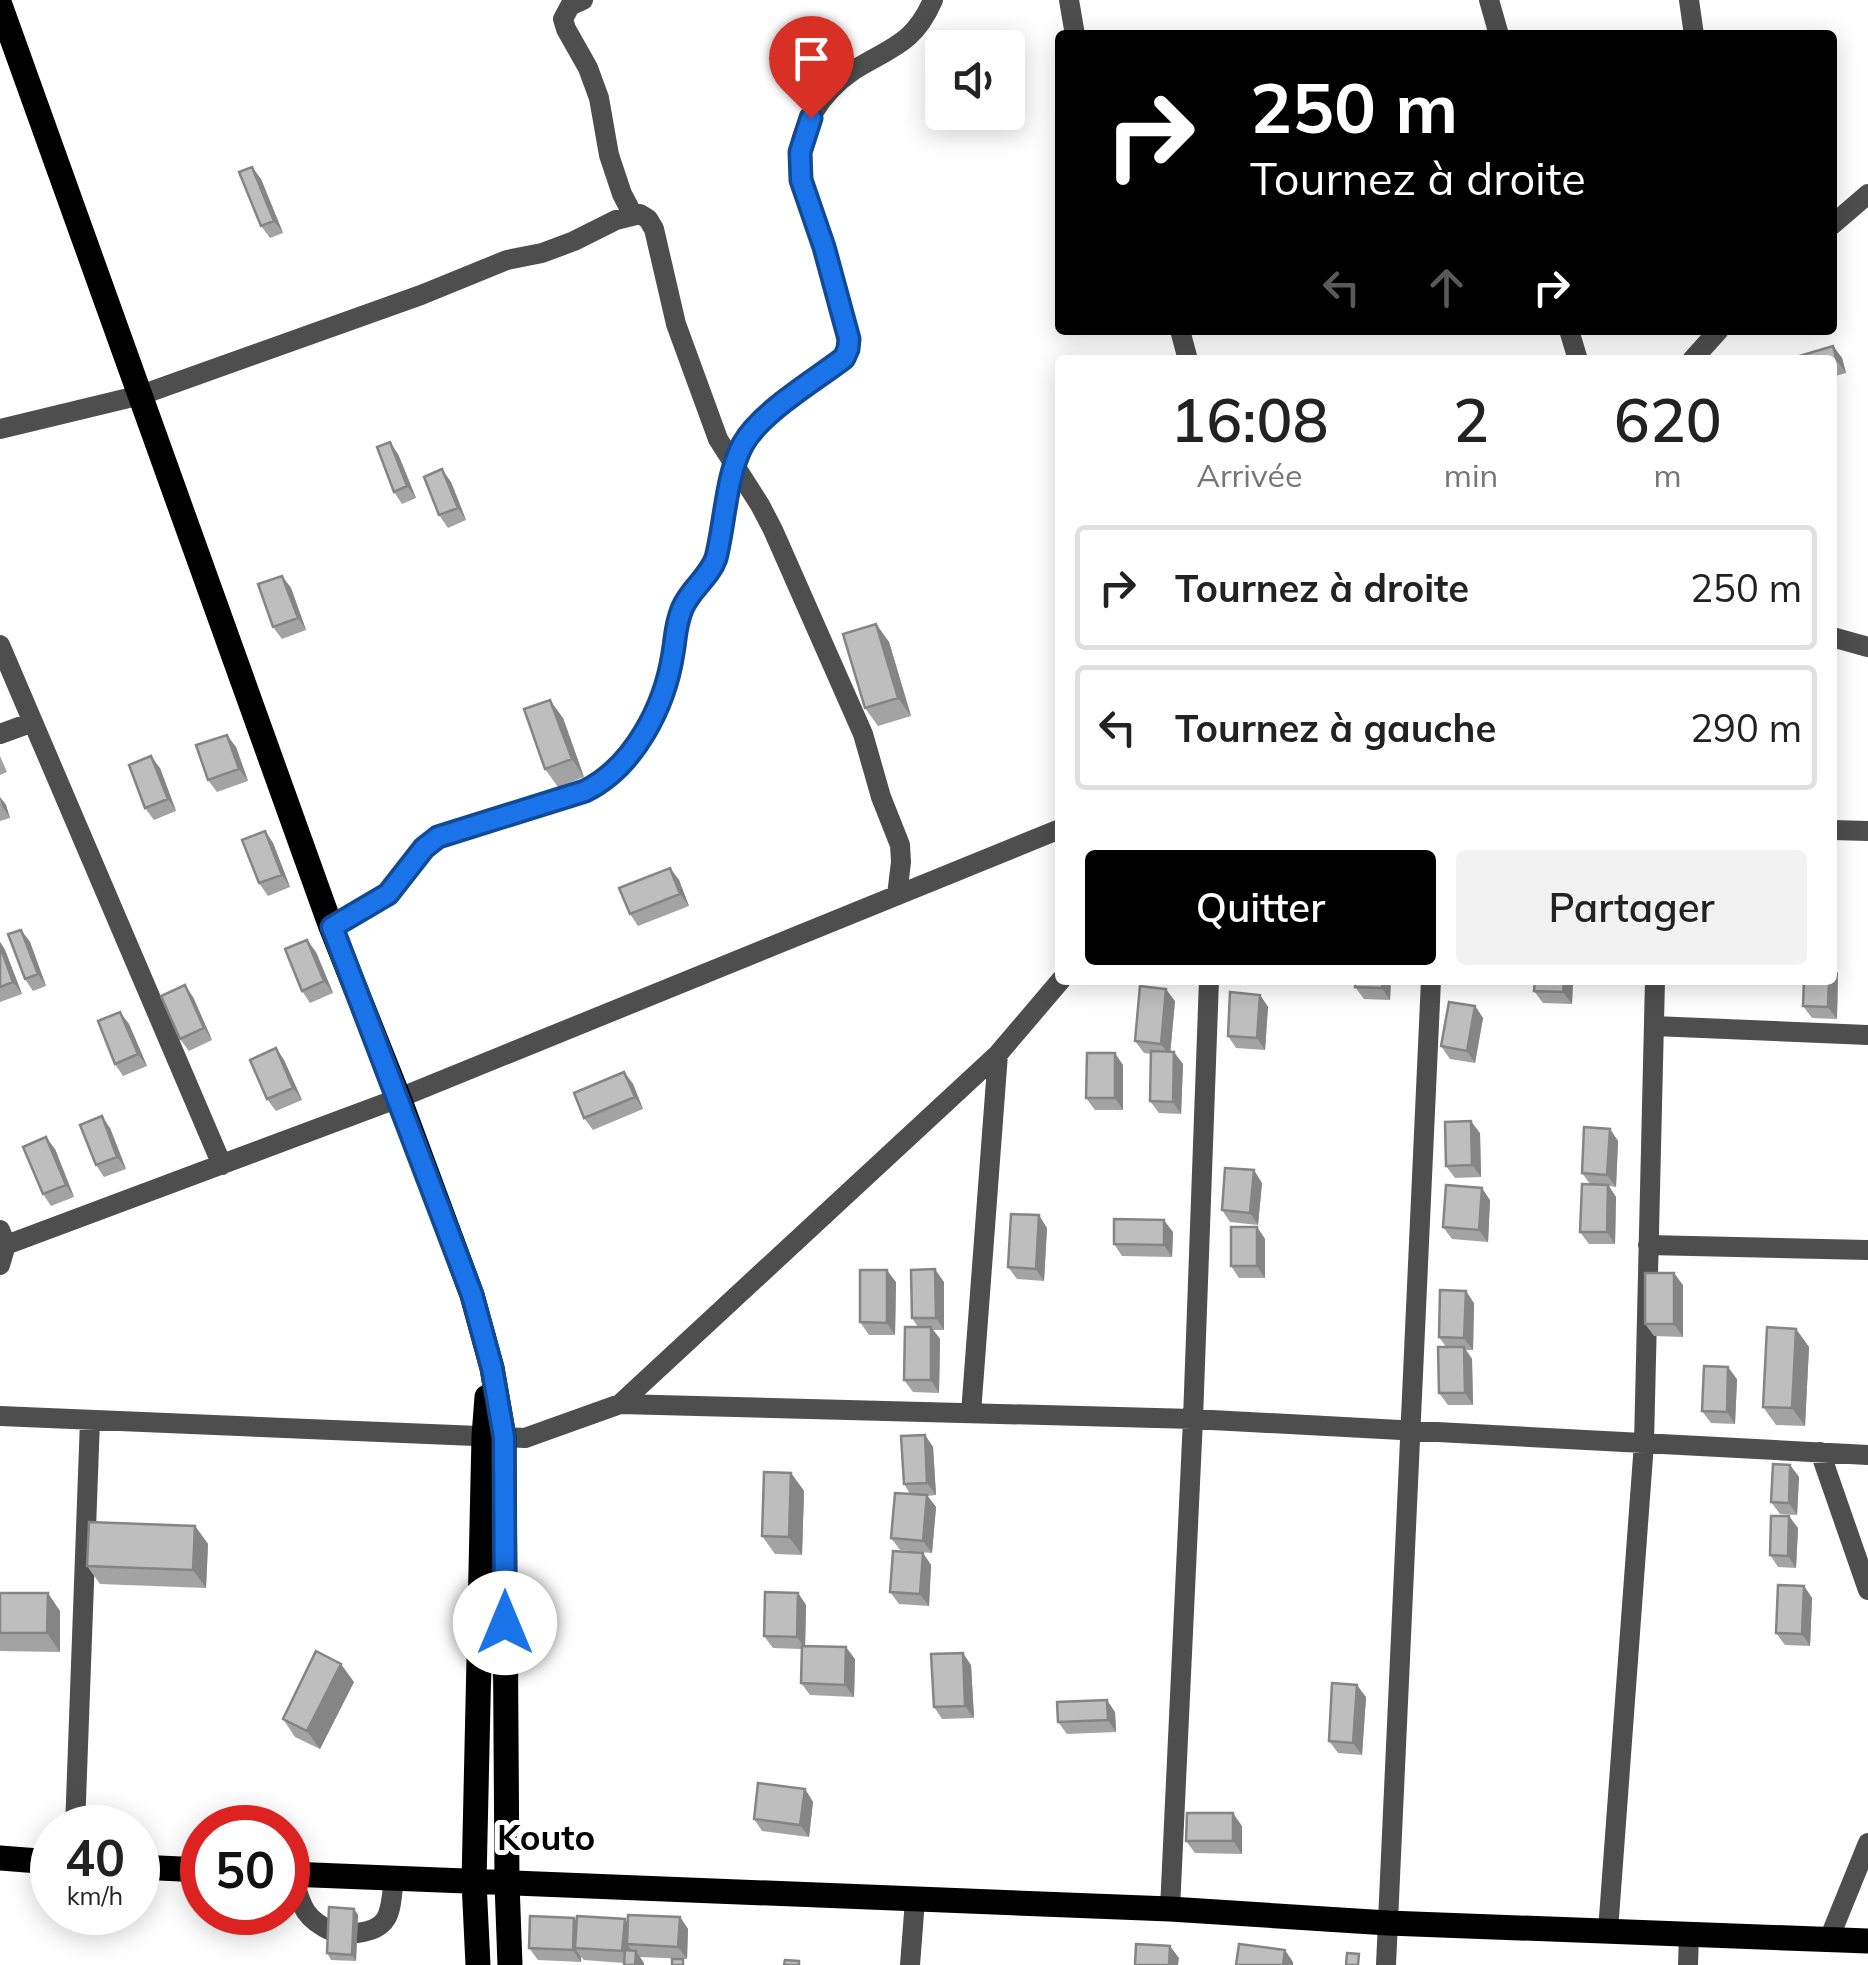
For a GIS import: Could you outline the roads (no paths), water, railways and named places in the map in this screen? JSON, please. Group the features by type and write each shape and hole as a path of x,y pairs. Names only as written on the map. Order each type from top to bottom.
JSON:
{"main road":[{"path":"0,4 332,927 472,1295 492,1368 510,1965"},
{"path":"478,1965 474,1882 494,1437"},
{"path":"0,1858 30,1860"},
{"path":"310,1875 1170,1909 1388,1923 1868,1940"}],"street":[{"path":"584,0 570,6 563,19 599,98 609,154 633,214"},
{"path":"332,927 388,894 431,841 604,782 655,713 684,604 712,571 734,467 743,444 770,413 844,358 848,349 849,339 824,247 801,180 800,152 811,118 829,90 910,37 932,0"},
{"path":"1069,0 1073,30"},
{"path":"1489,0 1498,30"},
{"path":"1688,0 1693,30"},
{"path":"1837,221 1868,194"},
{"path":"0,429 141,394 422,296 506,260 542,253 640,214 654,230 683,343 718,439 773,530 863,734 900,845 897,895"},
{"path":"1696,355 1714,335"},
{"path":"1837,638 1868,647"},
{"path":"0,645 222,1165"},
{"path":"0,734 33,722"},
{"path":"1837,830 1868,832"},
{"path":"2,1247 399,1098 1055,831"},
{"path":"620,1404 998,1054 1058,985"},
{"path":"1170,1909 1194,1419 1209,985"},
{"path":"1386,1965 1431,985"},
{"path":"1608,1931 1644,1443 1655,985"},
{"path":"1654,1026 1868,1035"},
{"path":"971,1413 998,1054"},
{"path":"1648,1245 1868,1250"},
{"path":"0,1416 525,1438 620,1404 1194,1419 1868,1454"},
{"path":"76,1805 90,1420"},
{"path":"1820,1452 1868,1590"},
{"path":"1829,1939 1868,1843"},
{"path":"357,1933 383,1926 390,1912 394,1878"},
{"path":"910,1965 915,1900"},
{"path":"310,1919 333,1932"},
{"path":"1688,1965 1690,1934"}],"district":[{"name":"Kouto","path":"546,1838"}]}
